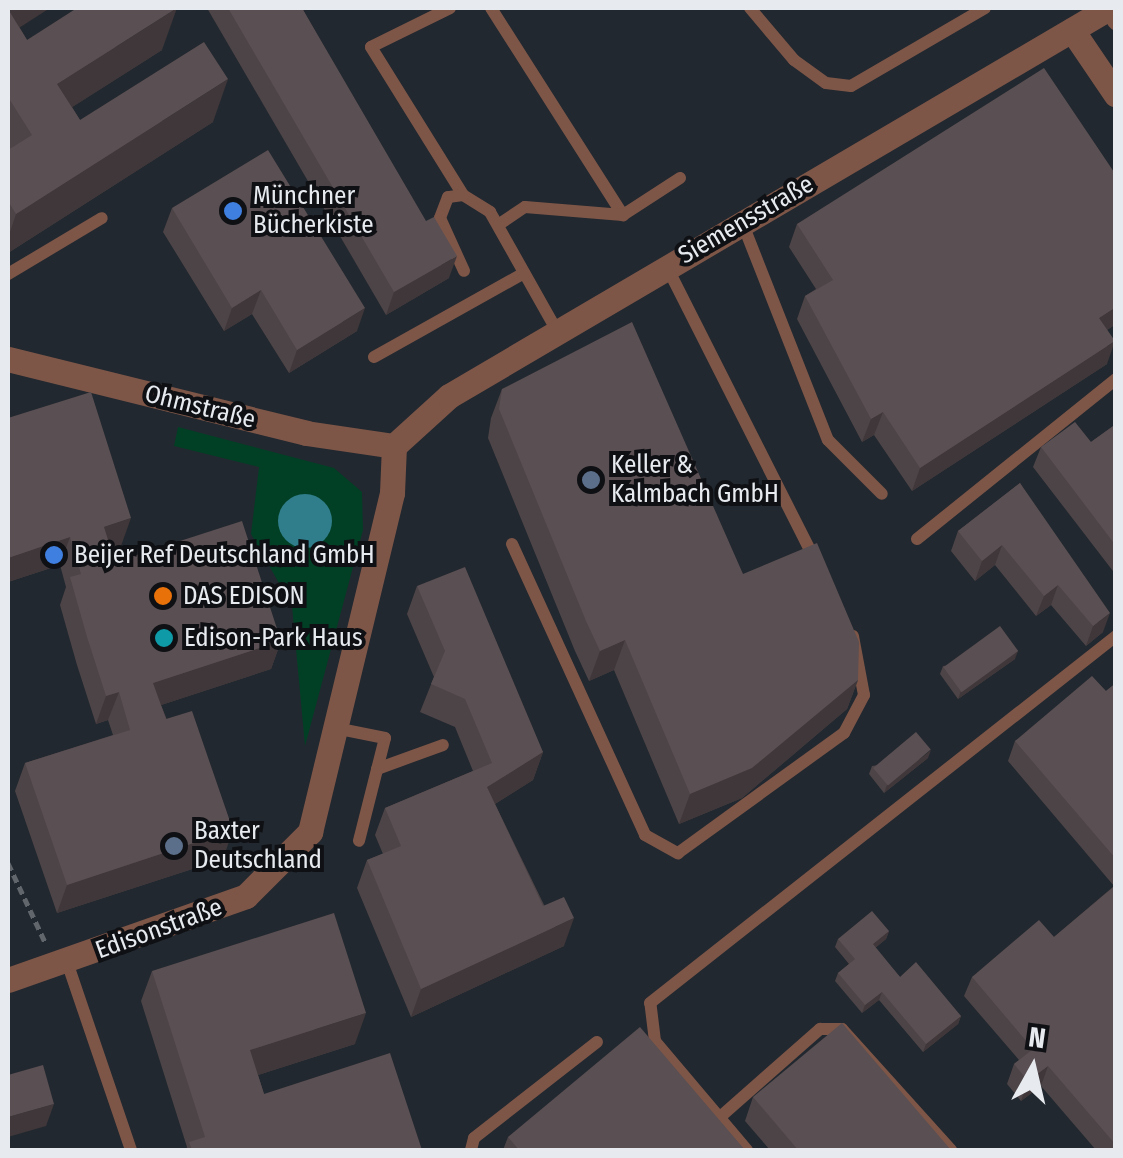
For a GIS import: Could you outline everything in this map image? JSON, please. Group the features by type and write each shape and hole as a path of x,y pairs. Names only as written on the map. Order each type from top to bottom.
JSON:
{"street":[{"name":"Siemensstraße","path":"394,446 449,396 558,331 1072,30 1113,18"},
{"path":"1072,30 1116,95"},
{"name":"Ohmstraße","path":"8,359 306,434 394,446"},
{"name":"Edisonstraße","path":"8,980 246,896 278,872 310,832 392,493 394,446"}],"lane":[{"path":"450,8 371,47 463,195 498,225 558,331"},
{"path":"491,8 623,215"},
{"path":"750,8 794,60 826,83 851,86 984,8"},
{"path":"498,225 525,206 623,215 680,178"},
{"path":"463,195 448,197 440,218 464,271"},
{"path":"8,274 102,218"},
{"path":"742,222 828,440 882,494"},
{"path":"666,267 825,579"},
{"path":"374,357 524,273"},
{"path":"917,539 1116,380"},
{"path":"512,544 646,835 678,852 844,733 864,695 859,649 842,614"},
{"path":"747,1150 655,1041 650,1003 1116,636"},
{"path":"335,728 385,738 359,841"},
{"path":"377,769 443,744"},
{"path":"60,964 131,1150"},
{"path":"719,1118 820,1029 842,1029 951,1150"},
{"path":"471,1150 474,1138 597,1042"}],"path":[{"path":"8,864 60,964"}],"green space":[{"path":"178,427 334,468 362,492 363,530 305,746 292,606 251,534 259,467 174,446"}],"water":[{"path":"305,494 324,502 332,521 324,540 305,548 286,540 278,521 286,502"}],"building":[{"path":"77,8 177,8 57,84 80,120 204,42 228,79 16,214 8,201 8,150 32,135 8,97 8,9 27,40"},
{"path":"228,8 302,8 426,221 434,217 457,256 394,292"},
{"path":"1044,68 1116,175 1116,307 1099,318 1115,341 920,468 883,412 871,419 805,296 833,280 797,224"},
{"path":"268,150 365,308 297,350 261,290 232,308 172,208"},
{"path":"632,322 743,574 817,543 859,642 858,680 752,768 690,794 625,640 600,651 499,409 502,389"},
{"path":"91,392 131,518 104,527 115,562 242,521 281,641 153,683 166,719 192,711 233,830 67,885 25,763 130,730 119,692 106,696 87,637 70,577 81,574 70,537 8,558 8,418"},
{"path":"1075,422 1091,442 1116,424 1116,546 1041,447"},
{"path":"1020,483 1110,613 1093,626 1058,585 1044,596 1002,545 982,561 958,531"},
{"path":"465,567 543,752 487,787 543,906 564,897 574,918 421,989 367,860 401,846 385,808 492,763 465,699 431,684 445,651 417,586"},
{"path":"1000,626 1018,651 962,692 943,667"},
{"path":"1092,676 1106,691 1116,683 1116,859 1015,741"},
{"path":"916,732 931,750 888,786 873,768"},
{"path":"1116,885 1116,1145 1048,1066 1028,1081 1014,1064 1033,1049 972,977 1039,920 1054,937"},
{"path":"872,911 889,931 873,944 900,977 916,962 961,1016 926,1044 882,992 865,1005 838,973 855,959 838,939"},
{"path":"334,913 366,1013 250,1050 264,1094 390,1053 422,1150 192,1150 189,1142 205,1137 152,971"},
{"path":"842,1023 951,1150 798,1150 753,1097"},
{"path":"640,1027 745,1150 519,1150 508,1137"},
{"path":"43,1065 54,1104 8,1117 8,1075"}],"place":[{"name":"Münchner Bücherkiste","path":"233,211"},
{"name":"Keller & Kalmbach GmbH","path":"591,480"},
{"name":"Beijer Ref Deutschland GmbH","path":"54,555"},
{"name":"DAS EDISON","path":"163,596"},
{"name":"Edison-Park Haus","path":"164,638"},
{"name":"Baxter Deutschland","path":"174,846"}]}
